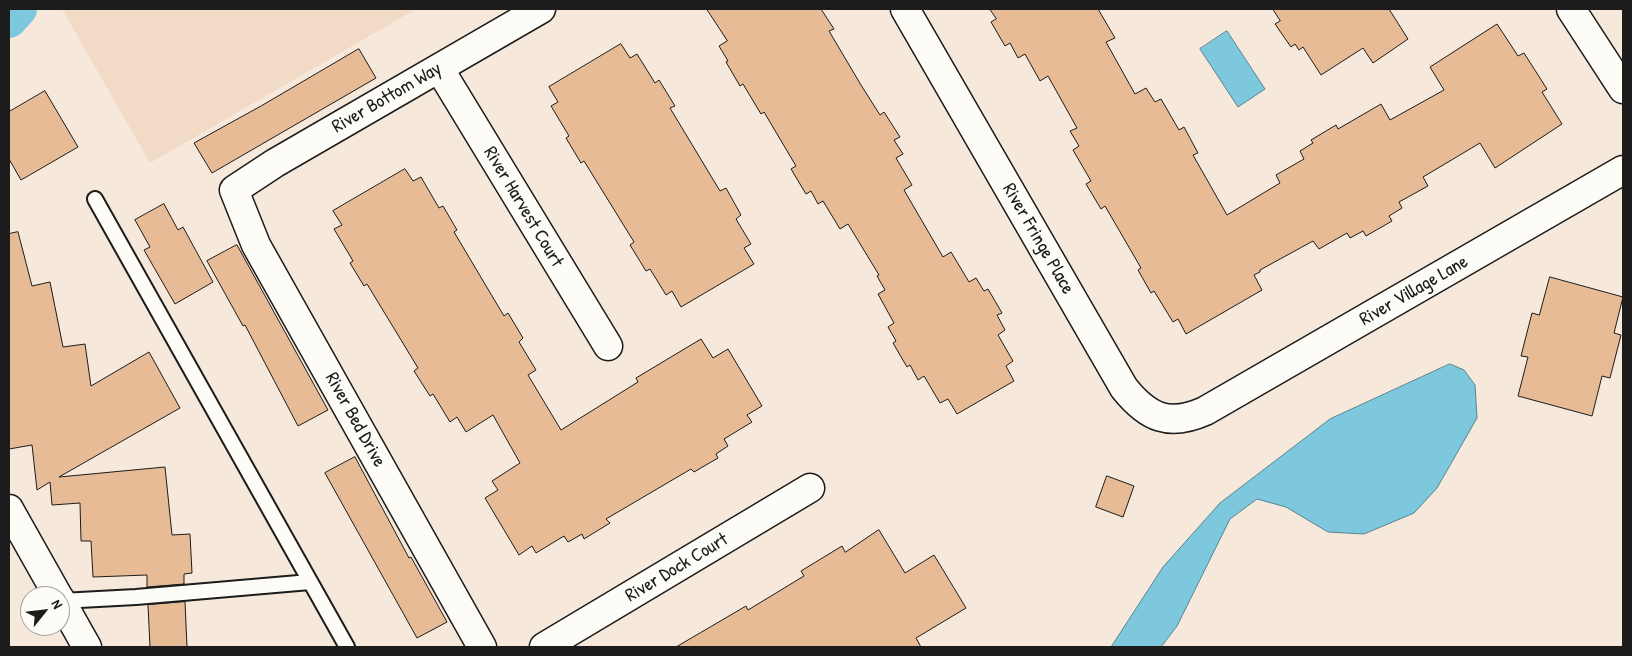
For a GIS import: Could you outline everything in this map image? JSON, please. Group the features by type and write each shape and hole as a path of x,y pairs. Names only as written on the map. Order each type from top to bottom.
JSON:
{"street":[{"name":"River Bottom Way","path":"234,190 275,163 541,9"},
{"name":"River Fringe Place","path":"905,9 1124,388 1137,405 1152,414 1172,418 1190,418 1205,411"},
{"path":"1571,9 1623,89"},
{"name":"River Harvest Court","path":"439,68 608,346"},
{"name":"River Village Lane","path":"1205,411 1623,170"},
{"name":"River Bed Drive","path":"234,190 256,245 482,647"},
{"name":"River Dock Court","path":"544,647 810,488"},
{"path":"9,509 53,586"},
{"path":"70,617 87,647"}],"lane":[{"path":"94,199 347,647"},
{"path":"70,598 310,582"}],"shaded area":[{"path":"62,9 416,9 150,163"}],"water":[{"path":"1227,31 1265,89 1238,107 1200,49"},
{"path":"1450,364 1464,370 1475,385 1477,418 1437,488 1414,513 1364,534 1328,532 1286,507 1257,499 1230,519 1177,626 1161,647 1111,647 1163,567 1220,503 1330,419"}],"building":[{"path":"707,9 821,9 834,29 829,31 861,85 880,115 884,112 900,137 894,140 903,154 896,158 912,185 904,190 943,257 951,252 969,282 976,278 984,291 988,289 1002,313 997,315 1005,330 998,335 1013,361 1006,366 1014,381 957,414 948,399 940,403 924,376 918,380 910,365 907,367 893,343 896,341 888,327 894,323 878,294 885,290 877,276 879,275 848,224 840,229 823,201 818,204 811,191 806,194 791,169 796,166 764,112 761,114 743,84 740,86 726,62 728,61 719,46 727,41"},
{"path":"990,9 1098,9 1115,38 1106,42 1135,94 1146,88 1155,102 1161,99 1179,130 1184,127 1198,153 1193,155 1227,215 1280,183 1276,175 1304,159 1300,151 1313,143 1311,140 1336,125 1338,129 1381,104 1390,120 1444,90 1430,67 1497,24 1518,56 1524,53 1547,89 1542,92 1562,124 1495,168 1480,143 1423,177 1428,186 1399,202 1402,208 1389,216 1392,221 1366,236 1363,231 1350,238 1347,233 1319,249 1313,241 1260,270 1260,272 1254,275 1262,290 1186,334 1178,319 1173,322 1154,291 1151,293 1138,270 1141,268 1105,206 1101,209 1086,184 1091,181 1073,150 1079,146 1070,131 1077,128 1048,76 1040,81 1025,54 1018,58 1010,43 1005,46 991,22 996,19"},
{"path":"1273,9 1389,9 1408,39 1373,63 1363,48 1321,75 1303,47 1299,50 1295,44 1291,47 1275,24 1280,21"},
{"path":"621,44 630,58 637,54 655,83 659,80 675,106 670,108 720,191 726,188 741,215 736,219 751,244 744,248 754,264 681,307 672,291 666,295 650,269 646,271 630,245 634,242 584,161 581,163 566,138 569,136 551,106 558,102 549,87"},
{"path":"359,49 376,78 212,173 194,143"},
{"path":"45,91 78,147 21,180 9,159 9,112"},
{"path":"405,169 413,181 421,177 439,208 443,206 457,230 454,232 504,316 508,313 523,338 519,342 536,370 528,375 561,430 638,382 636,378 701,339 713,358 728,349 762,406 747,415 752,422 724,439 728,446 716,454 718,458 694,472 691,469 606,519 610,523 584,539 582,534 568,542 564,536 536,553 532,546 519,555 485,498 498,490 492,481 520,463 493,415 466,432 457,417 450,422 433,394 430,396 414,371 418,368 367,284 364,286 350,263 353,261 334,229 342,225 333,211"},
{"path":"164,204 178,230 183,227 213,282 175,304 144,250 150,247 135,220"},
{"path":"18,232 32,286 50,282 63,347 85,344 91,386 149,352 180,408 59,477 165,467 172,535 190,534 192,573 184,574 184,584 147,587 147,575 93,577 91,541 81,541 80,503 52,505 50,482 37,490 32,445 9,449 9,234"},
{"path":"237,245 328,410 298,426 245,325 243,326 207,261"},
{"path":"1550,277 1623,297 1614,333 1621,335 1610,378 1602,376 1592,416 1518,396 1528,357 1521,356 1532,313 1539,315"},
{"path":"355,457 409,558 411,557 447,622 417,638 325,473"},
{"path":"1107,476 1134,486 1123,517 1096,507"},
{"path":"879,530 905,573 934,555 966,608 916,638 921,647 676,647 746,606 748,610 804,576 801,571 842,546 845,552"},
{"path":"185,602 187,647 150,647 148,605"}],"waterway":[{"path":"9,20 19,9"}]}
